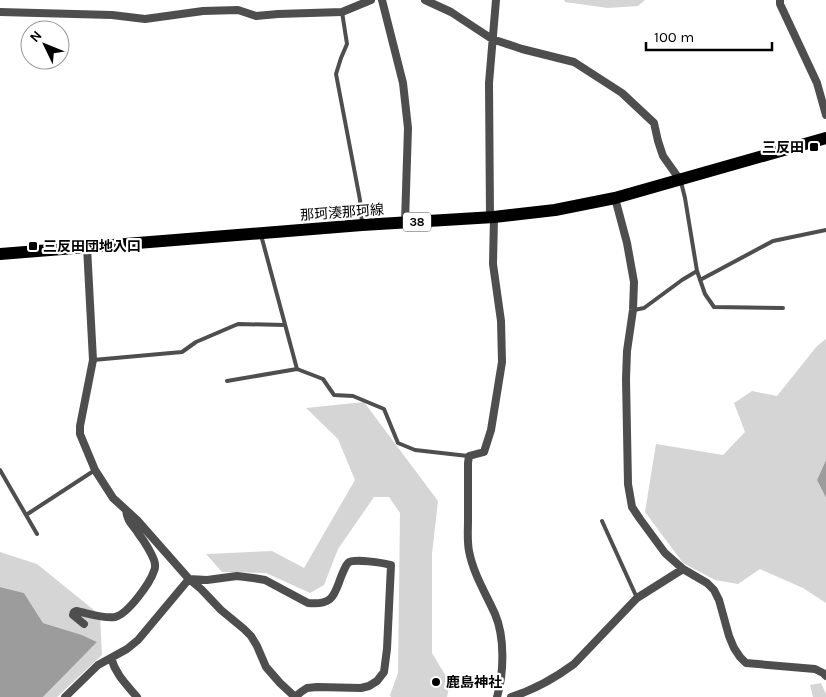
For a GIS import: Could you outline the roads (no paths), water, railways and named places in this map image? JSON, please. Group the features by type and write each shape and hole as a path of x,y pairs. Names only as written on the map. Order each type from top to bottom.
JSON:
{"main road":[{"name":"那珂湊那珂線","path":"0,254 362,225 492,217 555,210 615,198 826,138"}],"street":[{"path":"238,10 239,0"},
{"path":"0,12 112,15 145,19 203,11 238,10 256,16 342,12 371,0"},
{"path":"382,0 402,83 408,128 406,222"},
{"path":"425,0 451,12 492,39 522,49 574,62 622,93 654,123 663,156 680,180"},
{"path":"496,0 489,83 493,264 501,321 502,362 491,430 484,452 469,456 468,482 469,551 499,626 502,655 500,688 497,697"},
{"path":"780,0 780,4 817,83 826,114"},
{"path":"615,198 627,243 634,282 626,379 628,484 632,507 665,552 683,569 707,583 714,590 719,600 728,636 734,648 746,663 815,669 826,676"},
{"path":"86,247 94,360 80,434 95,470 113,498 168,554 189,579 220,610 251,636 266,667 295,697 307,688 361,688 369,686 377,682 384,672 388,649 391,565 352,561 347,564 336,592 331,598 316,604 308,603 264,580 237,576 206,580 189,579"},
{"path":"84,624 72,615 74,612 114,617 118,615 128,608 143,591 155,570 155,563 151,552 128,520 126,510"},
{"path":"511,697 553,679 569,668 637,598 683,569"},
{"path":"65,697 98,666 127,649 138,640 189,579"},
{"path":"111,658 118,675 137,697"}],"lane":[{"path":"342,12 347,44 336,74 360,200 362,225"},
{"path":"680,180 685,198 697,271 705,294 714,307 783,308"},
{"path":"700,280 773,241 826,230"},
{"path":"261,233 297,370"},
{"path":"633,310 644,308 697,271"},
{"path":"94,360 182,352 196,342 238,324 284,325"},
{"path":"227,381 297,370 323,380 334,395 353,396 384,409 398,443 415,450 469,456"},
{"path":"0,470 37,534"},
{"path":"26,515 95,470"},
{"path":"602,522 637,598"}],"place":[{"name":"三反田","path":"814,147"},
{"name":"三反田団地入口","path":"33,246"},
{"name":"鹿島神社","path":"436,682"}]}
